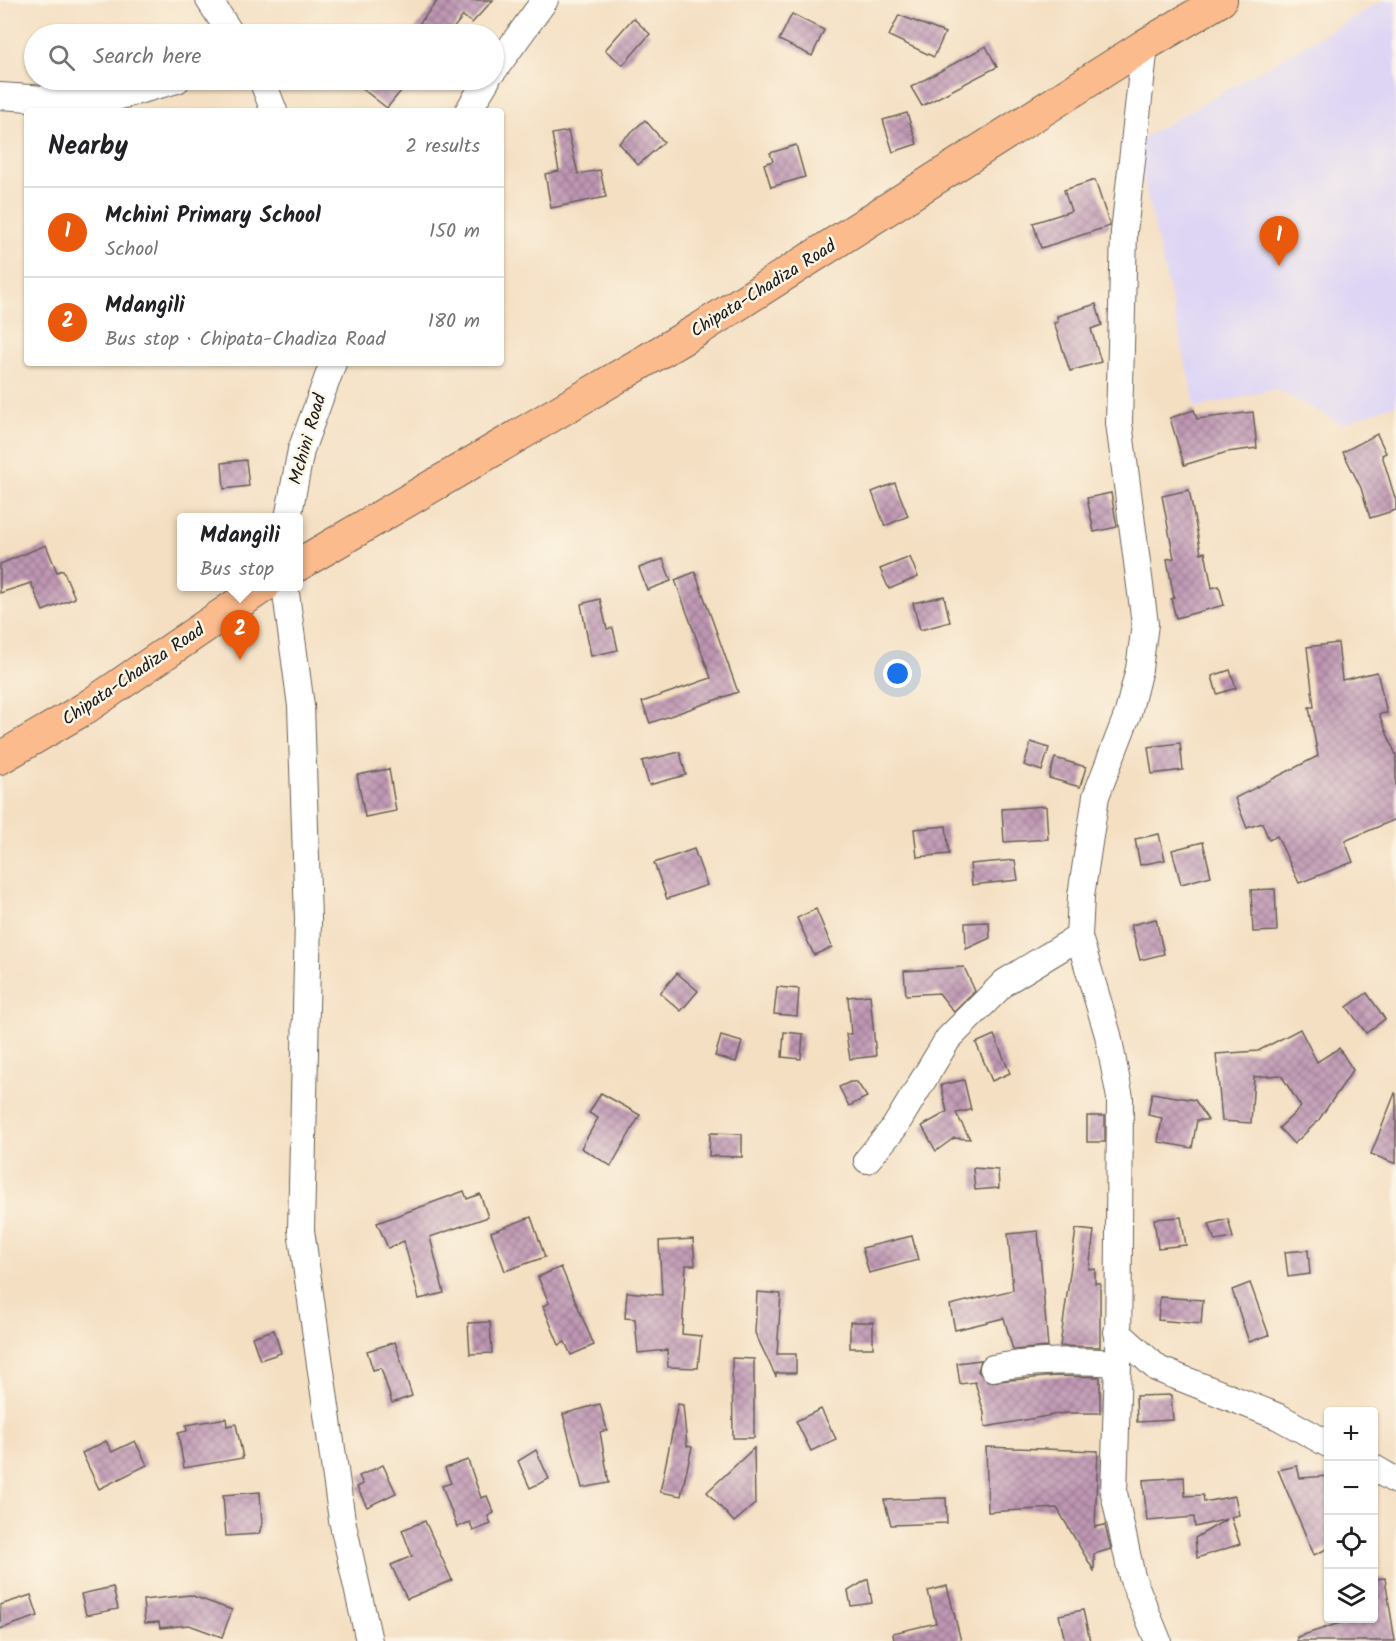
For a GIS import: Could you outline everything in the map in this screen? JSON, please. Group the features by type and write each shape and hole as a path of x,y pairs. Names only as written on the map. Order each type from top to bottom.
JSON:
{"main road":[{"name":"Chipata-Chadiza Road","path":"303,561 701,328 1145,45 1221,0"},
{"name":"Chipata-Chadiza Road","path":"0,758 84,709 257,591"}],"street":[{"path":"209,0 225,24"},
{"path":"504,56 545,0"},
{"path":"1145,45 1124,232 1119,423 1145,624 1139,669 1128,713 1096,796 1081,896 1079,937 1108,1035 1120,1098 1118,1363 1114,1493 1132,1577 1158,1641"},
{"path":"0,96 75,100 112,98 141,90"},
{"path":"266,90 273,108"},
{"path":"470,108 481,90"},
{"name":"Mchini Road","path":"289,513 301,450 332,366"},
{"path":"286,591 301,706 308,919 301,1230 342,1520 369,1641"},
{"path":"867,1160 894,1128 948,1039 1005,982 1079,937"},
{"path":"1117,1332 1158,1369 1279,1416 1324,1441"},
{"path":"993,1368 1032,1360 1118,1363"},
{"path":"1378,1470 1396,1481"}],"shaded area":[{"path":"1384,0 1396,0 1396,404 1342,424 1275,389 1196,408 1135,142"}],"building":[{"path":"438,0 493,0 472,23 463,16 457,24 419,24"},
{"path":"792,14 824,30 812,56 779,40"},
{"path":"899,15 945,33 934,57 889,36"},
{"path":"633,18 650,34 623,65 605,50"},
{"path":"986,46 997,67 922,106 911,87"},
{"path":"364,90 402,90 387,108"},
{"path":"907,113 917,144 893,152 883,120"},
{"path":"645,120 664,142 638,165 619,143"},
{"path":"568,131 578,174 600,170 606,197 551,208 545,174 559,171 552,134"},
{"path":"796,145 805,177 771,187 764,164 773,161 770,153"},
{"path":"1095,180 1110,226 1041,248 1033,223 1071,211 1064,190"},
{"path":"1096,304 1102,325 1091,329 1101,362 1070,371 1054,323 1058,322 1057,316"},
{"path":"1194,410 1197,419 1253,412 1257,448 1227,452 1184,465 1170,418"},
{"path":"1377,434 1386,453 1382,455 1396,501 1396,510 1370,518 1361,488 1343,452"},
{"path":"246,460 249,486 224,489 222,463"},
{"path":"895,483 908,516 885,526 872,492"},
{"path":"1189,490 1201,553 1205,552 1212,588 1219,586 1224,605 1176,618 1171,599 1174,598 1167,559 1174,558 1162,496"},
{"path":"1111,493 1117,527 1094,532 1087,498"},
{"path":"46,545 57,572 63,570 75,598 43,611 31,583 0,593 0,564"},
{"path":"910,557 918,577 889,589 880,569"},
{"path":"663,559 671,581 647,590 639,568"},
{"path":"695,572 738,692 650,723 642,702 711,678 675,580"},
{"path":"944,596 950,622 920,630 913,603"},
{"path":"600,599 607,629 613,628 618,650 591,656 581,604"},
{"path":"1338,643 1342,680 1377,672 1387,713 1379,714 1396,755 1396,819 1345,841 1353,862 1299,883 1277,836 1269,840 1262,823 1247,828 1235,798 1318,756 1309,707 1314,707 1307,647"},
{"path":"1230,670 1236,688 1217,694 1212,676"},
{"path":"1031,742 1049,748 1042,771 1024,765"},
{"path":"1180,743 1183,770 1152,774 1148,747"},
{"path":"680,752 686,775 649,785 642,761"},
{"path":"1055,758 1086,767 1080,787 1049,778"},
{"path":"389,769 396,811 365,817 357,775"},
{"path":"1046,806 1048,839 1004,842 1002,809"},
{"path":"946,826 949,854 917,857 914,829"},
{"path":"1159,834 1165,860 1140,865 1135,839"},
{"path":"1203,842 1211,876 1181,884 1172,850"},
{"path":"694,849 707,885 667,899 654,863"},
{"path":"1015,860 1018,880 972,885 970,864"},
{"path":"1275,889 1277,931 1253,932 1251,890"},
{"path":"816,909 832,947 814,955 797,918"},
{"path":"1156,919 1164,954 1140,960 1131,925"},
{"path":"989,922 990,938 966,949 965,923"},
{"path":"964,967 975,991 954,1012 939,993 906,995 904,971"},
{"path":"677,973 698,991 681,1011 660,993"},
{"path":"777,987 799,989 797,1016 774,1014"},
{"path":"1367,993 1385,1019 1366,1033 1347,1007"},
{"path":"870,995 876,1056 850,1059 846,1034 851,1034 848,997"},
{"path":"1300,1029 1317,1062 1339,1048 1353,1070 1318,1121 1294,1144 1279,1128 1301,1107 1281,1075 1254,1077 1251,1123 1222,1121 1216,1054 1258,1051"},
{"path":"784,1032 803,1034 801,1059 782,1057"},
{"path":"994,1035 1010,1073 992,1081 976,1043"},
{"path":"721,1036 742,1042 736,1062 715,1056"},
{"path":"964,1080 971,1110 956,1113 970,1139 954,1138 936,1151 922,1126 947,1112 941,1085"},
{"path":"850,1082 857,1082 867,1097 849,1106 839,1087"},
{"path":"601,1093 640,1115 611,1166 581,1148 598,1118 589,1113"},
{"path":"1152,1093 1195,1100 1208,1120 1197,1120 1192,1148 1158,1142 1162,1118 1148,1115"},
{"path":"1396,1094 1396,1164 1371,1154"},
{"path":"1087,1116 1105,1116 1105,1142 1087,1142"},
{"path":"710,1133 742,1134 742,1157 709,1156"},
{"path":"973,1168 998,1170 999,1188 975,1190"},
{"path":"464,1191 467,1199 480,1194 488,1217 430,1237 444,1293 419,1299 404,1241 388,1248 377,1223"},
{"path":"531,1217 545,1257 505,1271 491,1232"},
{"path":"1181,1217 1186,1245 1158,1248 1154,1219"},
{"path":"1228,1219 1233,1238 1215,1241 1209,1224"},
{"path":"1076,1229 1094,1231 1089,1269 1095,1269 1095,1283 1100,1283 1100,1347 1060,1346"},
{"path":"1038,1231 1048,1347 1013,1350 1004,1318 955,1330 950,1305 1013,1290 1008,1234"},
{"path":"912,1236 918,1260 869,1273 862,1248"},
{"path":"693,1239 695,1265 686,1265 682,1334 701,1336 698,1368 668,1367 667,1350 638,1353 635,1319 625,1318 627,1292 662,1295 659,1241"},
{"path":"1308,1250 1310,1274 1288,1277 1285,1252"},
{"path":"561,1267 594,1345 571,1355 565,1342 559,1345 543,1306 549,1303 538,1277"},
{"path":"1250,1283 1269,1335 1249,1342 1232,1290"},
{"path":"757,1292 781,1294 777,1354 796,1354 796,1373 776,1373 776,1377 755,1333"},
{"path":"1160,1297 1203,1300 1201,1324 1158,1320"},
{"path":"490,1322 492,1353 470,1354 468,1323"},
{"path":"850,1322 873,1322 873,1348 850,1348"},
{"path":"274,1330 281,1353 260,1360 252,1337"},
{"path":"395,1342 412,1396 392,1403 381,1368 373,1370 367,1351"},
{"path":"732,1358 754,1359 754,1438 733,1438"},
{"path":"981,1360 978,1371 988,1382 1056,1376 1100,1377 1100,1413 1064,1413 985,1427 984,1413 975,1382 960,1384 957,1363"},
{"path":"1171,1395 1173,1420 1137,1422 1136,1396"},
{"path":"600,1404 607,1430 600,1432 609,1483 582,1488 563,1414"},
{"path":"678,1404 683,1405 687,1446 692,1447 681,1496 660,1492"},
{"path":"821,1409 836,1439 811,1451 796,1421"},
{"path":"226,1418 227,1426 236,1424 243,1458 184,1468 178,1433 187,1431 186,1425"},
{"path":"106,1441 112,1452 135,1441 147,1465 99,1489 82,1453"},
{"path":"986,1447 1098,1451 1095,1527 1105,1525 1111,1549 1094,1554 1094,1571 1057,1508 988,1512"},
{"path":"754,1448 755,1504 734,1522 707,1492"},
{"path":"536,1450 549,1479 530,1488 518,1461"},
{"path":"468,1460 481,1498 487,1496 494,1513 488,1516 491,1524 473,1531 470,1522 457,1527 442,1486 451,1483 445,1468"},
{"path":"383,1465 396,1493 367,1507 357,1487 363,1484 359,1476"},
{"path":"1297,1466 1300,1478 1324,1476 1324,1550 1314,1555 1278,1470"},
{"path":"1184,1477 1185,1496 1203,1495 1204,1502 1235,1496 1239,1515 1231,1517 1240,1544 1197,1558 1195,1538 1227,1519 1195,1527 1194,1517 1147,1521 1143,1480"},
{"path":"260,1492 262,1524 259,1534 226,1536 223,1495"},
{"path":"946,1498 947,1523 891,1525 884,1500"},
{"path":"425,1521 452,1580 407,1599 391,1565 412,1556 402,1530"},
{"path":"1385,1578 1395,1641 1297,1641 1297,1637 1340,1623 1378,1623 1378,1579"},
{"path":"868,1579 872,1603 851,1606 848,1591"},
{"path":"947,1586 961,1641 894,1641 893,1633 936,1623 928,1591"},
{"path":"113,1587 118,1609 86,1615 81,1594"},
{"path":"31,1595 38,1616 0,1629 0,1605"},
{"path":"190,1595 232,1610 222,1637 189,1625 160,1628 159,1622 145,1623 143,1600"},
{"path":"1083,1610 1090,1641 1065,1641 1059,1615"}],"place":[{"name":"Mchini Primary School","path":"1279,266"},
{"name":"Mdangili","path":"240,660"}]}
